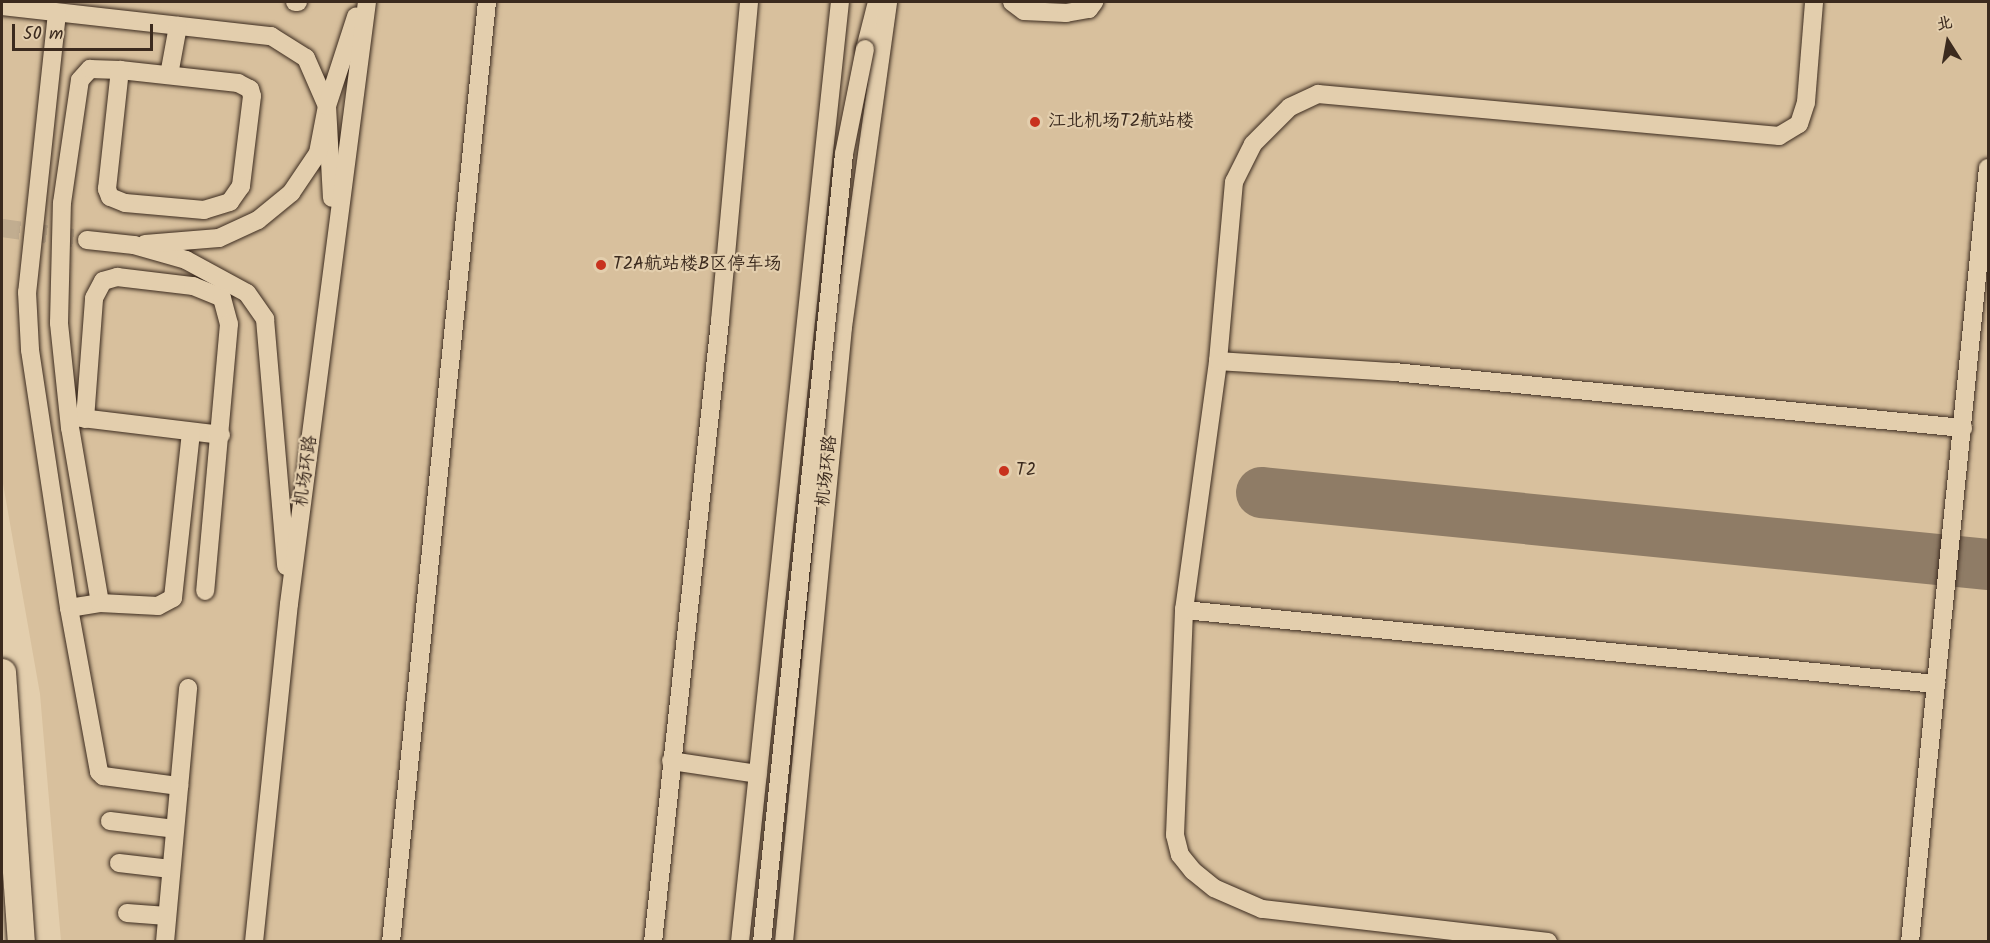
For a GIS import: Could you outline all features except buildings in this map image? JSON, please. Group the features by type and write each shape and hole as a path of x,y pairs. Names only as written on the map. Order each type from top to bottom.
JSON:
{"highway":[{"path":"2,672 21,942"}],"street":[{"path":"134,245 219,238 258,220 291,193 318,153 327,106 362,2"},
{"name":"机场环路","path":"254,942 289,604 367,2"},
{"path":"391,942 487,2"},
{"path":"653,942 720,321 748,2"},
{"name":"机场环路","path":"740,942 840,2"},
{"path":"865,49 866,2"},
{"path":"865,49 877,2"},
{"name":"机场环路","path":"784,942 843,327 888,2"},
{"path":"1012,2 1024,11 1066,14 1089,9 1095,2"},
{"path":"1548,942 1262,909 1214,888 1192,871 1180,855 1175,835 1184,610 1218,361 1234,182 1253,144 1290,108 1318,94 1779,136 1799,124 1806,102 1814,2"},
{"path":"2,6 271,36 306,58 327,106 335,242"},
{"path":"57,13 27,292 30,350 69,608 99,772 103,776 179,786"},
{"path":"169,75 178,26"},
{"name":"机场环路","path":"762,942 844,154 865,49"},
{"path":"100,603 77,418 59,323 58,270 62,203 80,80 90,69 120,70 238,83 250,89 242,186 236,197 219,207 204,210 124,204 110,197 107,189 120,70"},
{"path":"1910,942 1934,729 1936,684 1989,168"},
{"path":"87,240 134,245 186,260 216,274 247,293 265,320 289,604"},
{"path":"77,418 94,298 102,281 117,277 193,286 217,294 228,311 220,435 205,591"},
{"path":"1218,361 1394,372 1963,429"},
{"path":"77,418 220,435"},
{"path":"69,608 100,603 158,606 173,598 191,432"},
{"path":"1184,610 1936,684"},
{"path":"165,942 188,688"},
{"path":"671,761 758,774"},
{"path":"110,821 175,829"},
{"path":"119,863 171,869"},
{"path":"127,913 167,916"}],"shaded area":[{"path":"2,2 1988,2 1988,941 61,941 40,694 2,478"}],"taxiway":[{"path":"1261,492 1988,564"}],"tunnel":[{"path":"2,228 87,240"}],"place":[{"name":"江北机场T2航站楼","path":"1035,122"},
{"name":"T2A航站楼B区停车场","path":"601,265"},
{"name":"T2","path":"1004,471"}]}
